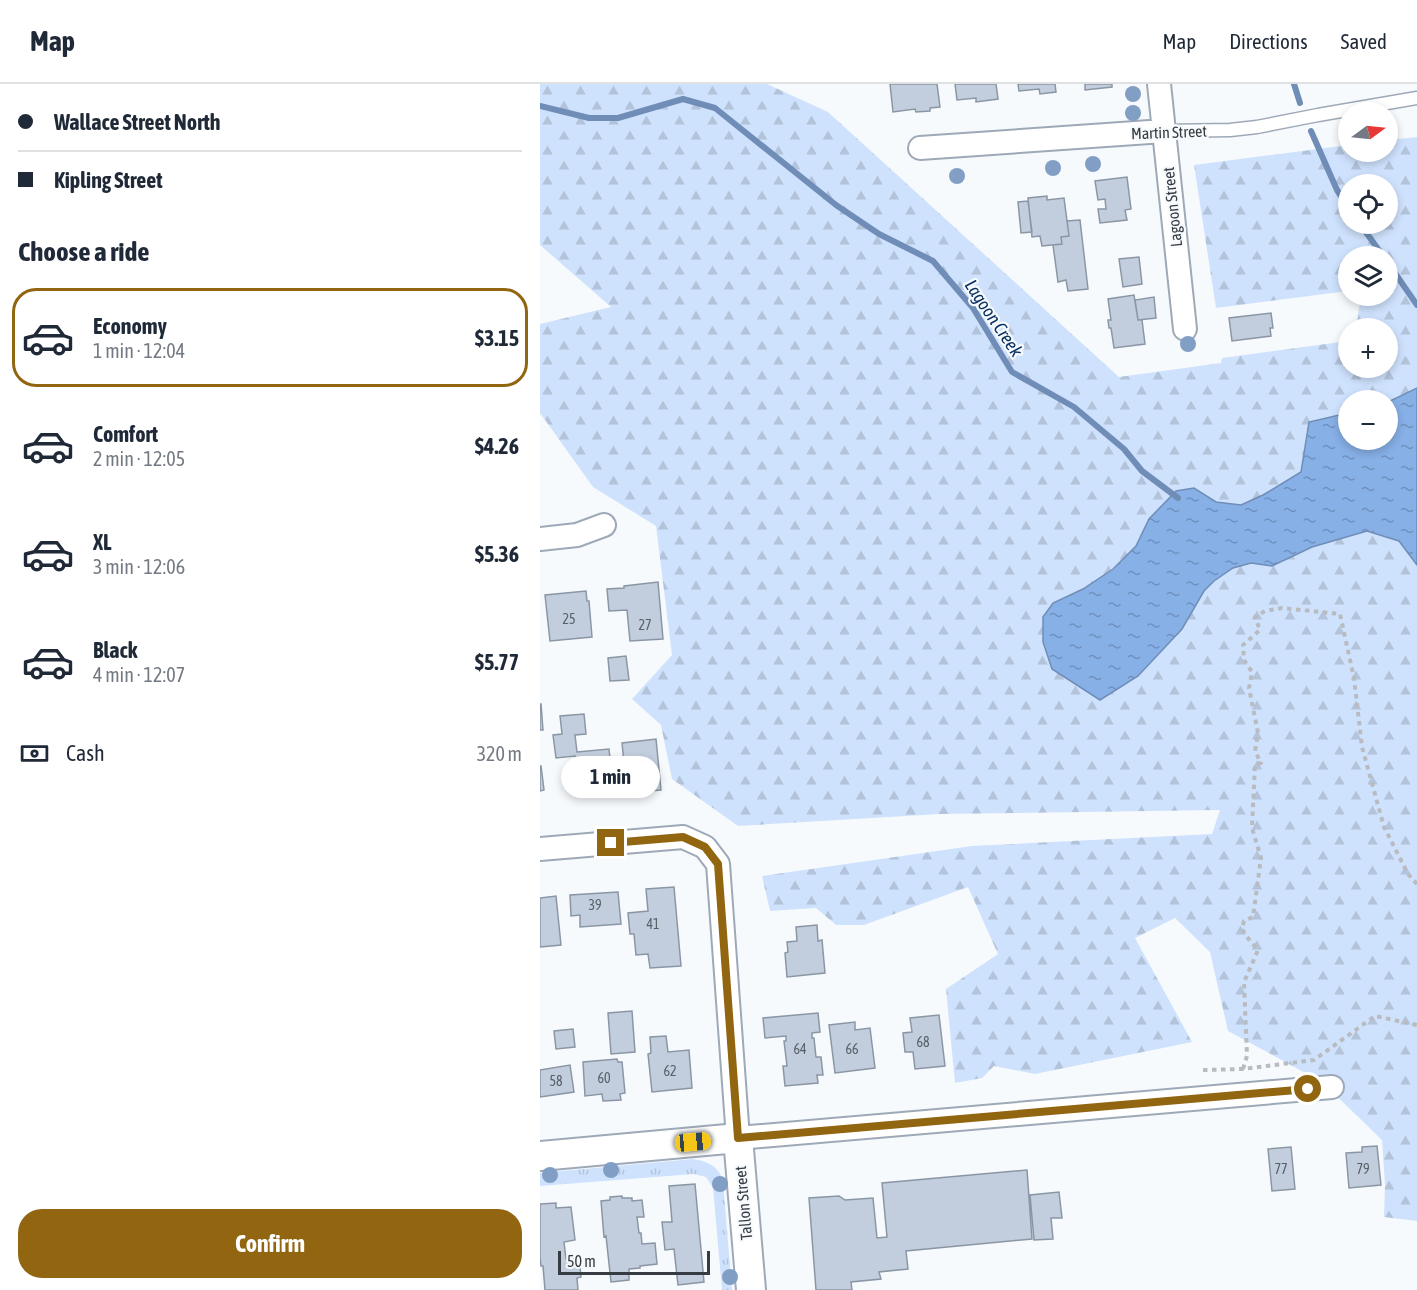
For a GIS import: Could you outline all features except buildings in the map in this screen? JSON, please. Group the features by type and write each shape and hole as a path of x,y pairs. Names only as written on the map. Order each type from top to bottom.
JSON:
{"street":[{"name":"Lagoon Street","path":"1159,84 1185,329"},
{"name":"Martin Street","path":"920,148 1164,131"},
{"path":"540,538 577,535 604,525"},
{"name":"Tallon Street","path":"540,849 683,837 705,847 718,864 751,1290"},
{"path":"540,1156 1332,1087"}],"lane":[{"name":"Martin Street","path":"1164,131 1230,130 1257,127 1417,98"}],"path":[{"path":"1243,1069 1248,1056 1244,982 1258,950 1242,929 1244,921 1253,917 1262,858 1252,828 1255,764 1261,763 1255,751 1258,733 1249,688 1252,672 1244,660 1243,645 1260,630 1255,617 1265,611 1282,608 1340,614 1354,678 1362,747 1384,827 1408,874 1417,884"},
{"path":"1203,1070 1243,1069 1314,1060 1375,1016 1417,1025"}],"green space":[{"path":"540,84 767,84 828,112 1119,377 1221,363 1222,358 1338,342 1338,378 1398,378 1398,318 1358,318 1359,306 1398,306 1398,246 1338,246 1338,292 1216,308 1194,165 1338,146 1338,162 1398,162 1398,139 1417,137 1417,388 1398,397 1398,390 1338,390 1338,415 1334,416 1305,446 1301,472 1263,495 1241,505 1216,502 1194,488 1149,519 1136,546 1112,569 1083,589 1053,603 1100,700 1138,676 1182,629 1204,591 1233,568 1251,563 1273,566 1312,547 1367,531 1399,541 1417,565 1417,1221 1384,1217 1385,1185 1382,1140 1322,1082 1228,1031 1210,952 1175,918 1135,938 1192,1042 1035,1074 994,1066 982,1078 955,1083 946,989 998,954 968,887 864,925 836,925 816,908 770,911 762,876 972,846 1212,834 1220,810 940,814 738,826 672,779 661,725 632,699 672,655 656,526 593,487 540,413 540,324 611,307 540,245"},
{"path":"693,1159 712,1165 719,1172 723,1181 732,1290 722,1290 713,1188 706,1177 694,1174 540,1186 540,1173"}],"water":[{"path":"1417,388 1417,565 1399,541 1367,531 1312,547 1272,566 1251,563 1233,568 1204,591 1182,629 1138,676 1100,700 1052,669 1043,642 1043,617 1053,603 1083,589 1113,569 1136,546 1149,519 1176,491 1194,488 1216,502 1241,505 1263,495 1301,472 1309,422 1338,415 1338,450 1398,450 1398,397"}],"waterway":[{"path":"1294,84 1300,103"},
{"name":"Lagoon Creek","path":"540,106 589,118 618,118 683,99 715,108 836,205 879,234 933,261 973,308 1012,372 1074,407 1124,449 1142,471 1178,498"},
{"path":"1311,131 1338,192"},
{"path":"1367,234 1376,246"},
{"path":"1398,277 1417,305"}],"route":[{"path":"611,843 683,837 705,847 718,864 738,1138 1308,1089"}]}
